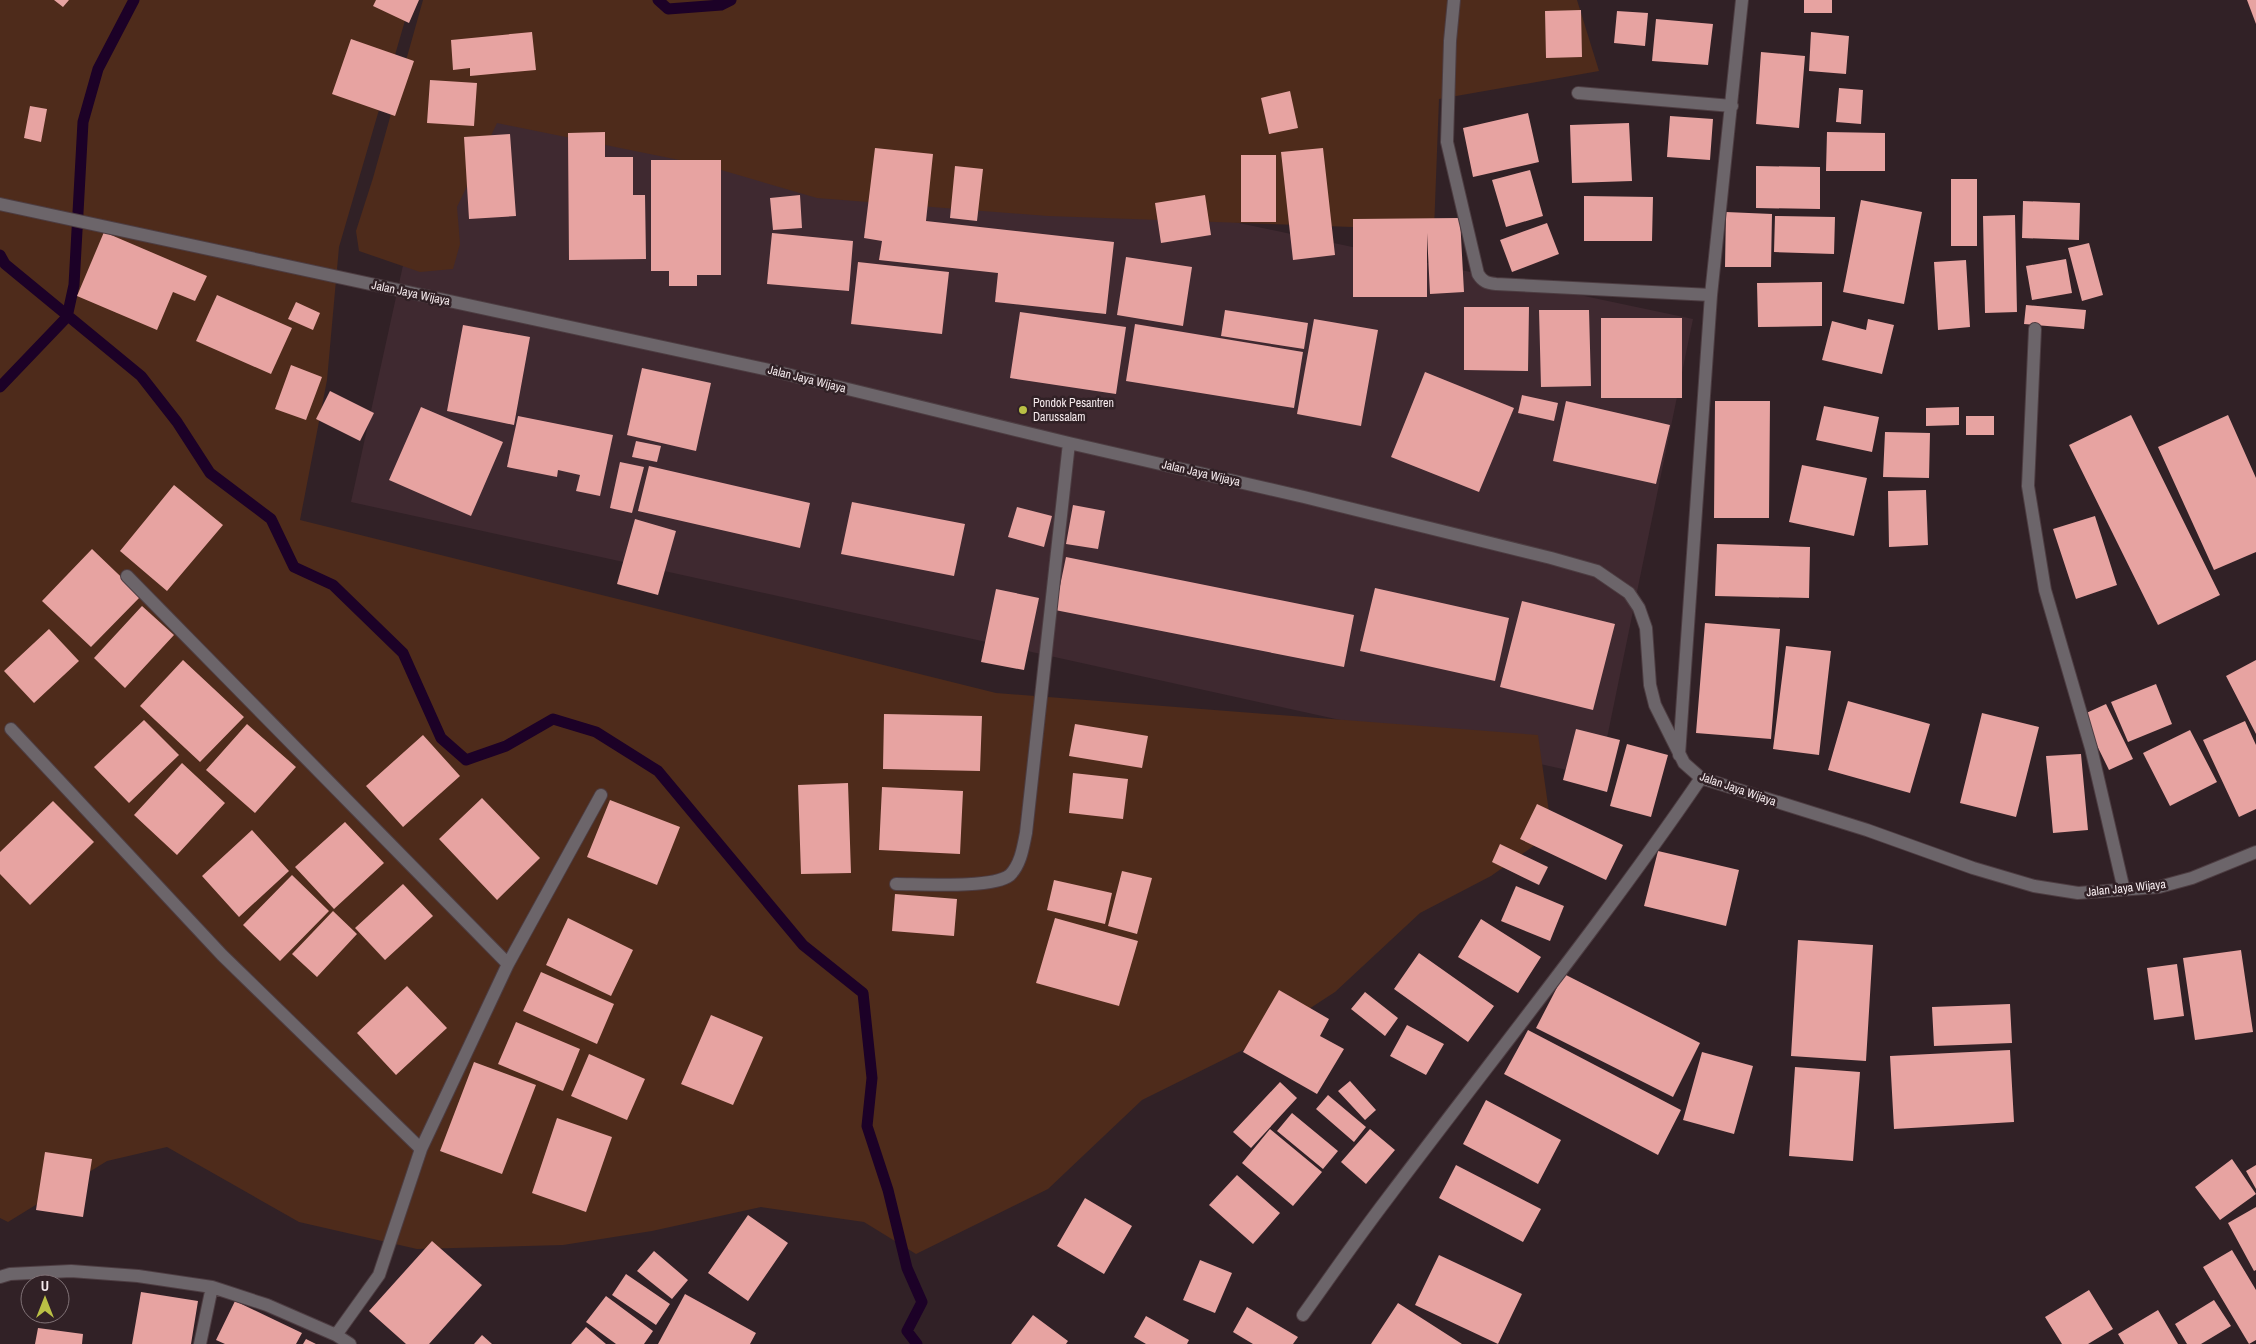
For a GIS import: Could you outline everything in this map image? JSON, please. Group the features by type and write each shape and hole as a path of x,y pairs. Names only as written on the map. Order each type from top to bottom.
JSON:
{"street":[{"path":"1454,0 1450,41 1447,142 1478,274 1481,279 1488,284 1712,295"},
{"path":"1679,755 1712,295 1742,0"},
{"path":"1578,93 1732,106"},
{"name":"Jalan Jaya Wijaya","path":"0,204 80,220 136,235 774,371 1069,444 1313,499 1551,558 1597,572 1629,593 1639,608 1646,628 1650,685 1655,705 1679,755 1691,771 1701,778 1867,830 1973,868 2034,886 2078,893 2159,887 2192,878 2256,852"},
{"path":"2035,329 2028,486 2045,590 2091,748 2124,890"},
{"path":"896,884 987,884 1009,876 1022,857 1069,444"},
{"path":"127,576 508,964"},
{"path":"11,729 222,955 421,1149"},
{"path":"1303,1315 1386,1200 1542,999 1641,867 1701,778"},
{"path":"336,1335 379,1275 421,1149 508,964 601,796"},
{"path":"0,1277 10,1274 71,1271 138,1276 212,1287 267,1305 336,1335 350,1344"},
{"path":"200,1344 212,1287"}],"shaded area":[{"path":"0,0 411,0 339,247 327,380 300,520 996,693 1538,735 1552,833 1491,876 1420,913 1335,992 1255,1044 1142,1100 1048,1189 916,1254 864,1222 761,1207 652,1231 563,1245 417,1249 299,1222 167,1147 107,1161 8,1222 0,1218"},
{"path":"423,0 1577,0 1599,71 1439,99 1434,230 1048,216 817,198 704,165 497,123 457,207 460,244 453,269 420,272 359,251 356,231 373,178"},
{"name":"Pondok Pesantren Darussalam","path":"449,56 1693,319 1599,777 351,502"}],"building":[{"path":"54,0 69,0 63,7"},
{"path":"376,0 419,0 409,23 373,6"},
{"path":"1804,0 1832,0 1832,13 1804,13"},
{"path":"2247,0 2256,0 2256,24"},
{"path":"1581,10 1582,57 1546,58 1545,11"},
{"path":"1617,11 1648,13 1645,46 1614,43"},
{"path":"1656,19 1713,24 1708,65 1652,61"},
{"path":"532,32 536,70 470,76 470,68 453,70 451,40"},
{"path":"1811,32 1849,36 1846,74 1809,71"},
{"path":"351,39 414,61 395,116 332,94"},
{"path":"1761,52 1805,56 1799,128 1756,124"},
{"path":"430,80 477,83 474,126 427,123"},
{"path":"1839,88 1863,90 1861,124 1836,122"},
{"path":"1290,91 1298,128 1269,134 1261,98"},
{"path":"30,106 47,109 41,142 24,138"},
{"path":"1528,113 1539,162 1473,177 1463,128"},
{"path":"1670,116 1713,119 1710,160 1667,157"},
{"path":"1629,123 1632,181 1572,183 1570,125"},
{"path":"605,132 605,157 633,157 633,195 645,195 646,259 569,260 568,133"},
{"path":"1827,132 1885,133 1885,171 1826,171"},
{"path":"510,134 516,216 469,219 464,137"},
{"path":"875,148 933,154 926,221 1114,242 1106,314 995,302 998,273 879,260 882,241 864,238"},
{"path":"1323,148 1335,255 1293,260 1281,152"},
{"path":"1241,155 1276,155 1276,222 1241,222"},
{"path":"651,160 721,160 721,275 697,275 697,286 669,286 669,271 651,271"},
{"path":"955,166 983,169 977,221 950,218"},
{"path":"1756,166 1820,167 1820,209 1756,208"},
{"path":"1530,170 1543,216 1506,227 1492,180"},
{"path":"1951,179 1977,179 1977,246 1951,246"},
{"path":"800,195 802,228 773,230 770,198"},
{"path":"1205,195 1211,235 1161,243 1155,203"},
{"path":"1584,196 1653,197 1652,241 1584,241"},
{"path":"1861,200 1922,212 1904,304 1843,292"},
{"path":"2023,201 2080,203 2079,240 2022,238"},
{"path":"1726,212 1772,214 1771,267 1725,267"},
{"path":"2015,215 2017,312 1985,313 1983,216"},
{"path":"1775,216 1835,217 1834,254 1774,252"},
{"path":"1460,218 1464,292 1430,294 1427,233 1427,297 1353,297 1353,219"},
{"path":"1547,223 1559,254 1512,272 1500,240"},
{"path":"104,232 207,276 195,301 173,292 157,330 77,296"},
{"path":"772,233 853,241 849,291 767,284"},
{"path":"2089,243 2103,295 2082,301 2068,248"},
{"path":"1126,257 1192,267 1183,326 1117,315"},
{"path":"2066,259 2072,293 2032,300 2026,266"},
{"path":"1966,260 1970,327 1938,330 1934,262"},
{"path":"858,262 949,272 942,334 851,324"},
{"path":"1822,282 1822,326 1758,327 1757,283"},
{"path":"217,295 292,328 271,374 196,341"},
{"path":"296,302 320,313 313,330 288,319"},
{"path":"2026,305 2086,310 2084,329 2024,324"},
{"path":"1464,307 1529,307 1528,371 1464,370"},
{"path":"1225,310 1308,323 1304,349 1221,336"},
{"path":"1539,310 1589,310 1591,386 1541,387"},
{"path":"1020,312 1126,327 1116,394 1010,378"},
{"path":"1601,318 1682,318 1682,398 1601,398"},
{"path":"1314,319 1378,330 1361,426 1297,414"},
{"path":"1868,319 1894,325 1882,374 1822,360 1832,321 1866,330"},
{"path":"1135,324 1303,352 1294,408 1126,381"},
{"path":"463,325 530,337 514,425 447,411"},
{"path":"291,365 322,377 306,420 275,409"},
{"path":"642,368 711,383 696,451 627,435"},
{"path":"1425,372 1514,408 1479,492 1391,457"},
{"path":"330,391 374,413 360,441 316,419"},
{"path":"1522,395 1558,403 1554,421 1518,413"},
{"path":"1566,401 1670,425 1656,484 1553,461"},
{"path":"1715,401 1770,401 1769,518 1714,518"},
{"path":"1824,406 1879,417 1872,452 1816,440"},
{"path":"421,407 503,442 471,516 389,480"},
{"path":"1959,407 1959,425 1926,426 1926,408"},
{"path":"2131,415 2220,595 2158,625 2069,445"},
{"path":"2228,415 2256,478 2256,552 2214,570 2158,447"},
{"path":"518,416 613,435 600,496 576,491 580,475 558,470 557,477 507,467"},
{"path":"1966,416 1994,416 1994,435 1966,435"},
{"path":"1885,432 1930,433 1929,478 1883,477"},
{"path":"636,441 661,446 657,462 632,457"},
{"path":"620,462 644,467 632,513 610,508"},
{"path":"1802,465 1867,478 1854,536 1789,522"},
{"path":"649,466 810,503 800,548 638,511"},
{"path":"174,485 223,525 167,591 120,551"},
{"path":"1926,490 1928,545 1889,547 1888,491"},
{"path":"852,502 965,524 954,576 841,554"},
{"path":"1073,505 1105,511 1098,549 1066,544"},
{"path":"1017,507 1052,516 1044,547 1008,537"},
{"path":"2095,516 2117,585 2076,599 2053,529"},
{"path":"635,519 676,531 658,595 617,584"},
{"path":"1717,544 1810,547 1809,598 1715,596"},
{"path":"92,549 141,596 91,647 42,601"},
{"path":"1066,557 1354,615 1344,667 1055,610"},
{"path":"1375,588 1509,618 1495,681 1360,651"},
{"path":"996,589 1039,598 1024,670 981,662"},
{"path":"1522,601 1615,624 1593,710 1500,687"},
{"path":"142,606 174,635 125,688 94,658"},
{"path":"1705,623 1780,629 1771,739 1696,733"},
{"path":"49,629 79,661 34,703 4,671"},
{"path":"1786,646 1831,651 1819,755 1773,749"},
{"path":"183,660 244,717 200,762 140,706"},
{"path":"2256,660 2256,734 2226,676"},
{"path":"2156,684 2172,724 2128,742 2111,702"},
{"path":"1848,701 1930,724 1910,793 1828,770"},
{"path":"2106,704 2133,759 2109,770 2082,715"},
{"path":"1982,713 2039,727 2016,817 1960,803"},
{"path":"884,714 982,716 980,771 883,769"},
{"path":"144,720 179,755 129,803 94,767"},
{"path":"2245,721 2256,745 2256,809 2239,817 2203,740"},
{"path":"247,724 296,767 255,813 206,770"},
{"path":"1075,724 1148,736 1142,768 1069,756"},
{"path":"1576,729 1620,740 1607,792 1563,780"},
{"path":"2190,730 2217,782 2170,806 2143,753"},
{"path":"423,735 460,776 403,827 366,786"},
{"path":"1627,744 1668,755 1651,817 1610,806"},
{"path":"2081,754 2088,830 2053,833 2046,756"},
{"path":"182,763 225,803 177,855 134,815"},
{"path":"1073,773 1128,779 1123,819 1069,813"},
{"path":"848,783 851,873 801,874 798,785"},
{"path":"882,787 963,791 960,854 879,850"},
{"path":"482,798 540,858 497,900 439,839"},
{"path":"610,800 680,827 657,885 587,857"},
{"path":"53,801 94,842 30,905 0,874 0,852"},
{"path":"1537,804 1623,845 1606,880 1520,839"},
{"path":"345,822 384,863 334,909 295,867"},
{"path":"252,830 289,871 239,917 202,876"},
{"path":"1500,844 1548,867 1539,885 1492,862"},
{"path":"1658,851 1739,870 1726,926 1644,906"},
{"path":"1122,871 1152,878 1137,934 1108,926"},
{"path":"292,875 329,911 280,961 243,925"},
{"path":"1054,880 1112,893 1105,924 1047,910"},
{"path":"403,884 433,916 385,960 355,928"},
{"path":"1516,886 1564,906 1550,941 1501,921"},
{"path":"895,894 957,899 954,936 892,931"},
{"path":"333,911 357,934 317,977 292,954"},
{"path":"568,918 633,950 611,996 546,965"},
{"path":"1055,918 1138,941 1119,1006 1036,983"},
{"path":"1481,919 1541,957 1518,993 1458,957"},
{"path":"1798,940 1873,945 1866,1061 1791,1056"},
{"path":"2241,950 2253,1032 2195,1040 2183,958"},
{"path":"1419,953 1494,1006 1468,1042 1394,989"},
{"path":"2177,964 2184,1016 2154,1020 2147,968"},
{"path":"541,972 614,1004 597,1044 523,1011"},
{"path":"1564,974 1700,1043 1673,1097 1536,1028"},
{"path":"407,986 447,1028 396,1075 357,1033"},
{"path":"1279,990 1329,1019 1320,1036 1344,1049 1317,1094 1243,1052"},
{"path":"1365,992 1398,1018 1385,1036 1351,1009"},
{"path":"2010,1004 2012,1043 1934,1046 1932,1007"},
{"path":"711,1015 763,1037 733,1105 681,1084"},
{"path":"516,1022 580,1049 563,1091 498,1064"},
{"path":"1407,1025 1444,1044 1426,1075 1390,1056"},
{"path":"1528,1030 1681,1110 1658,1155 1504,1074"},
{"path":"2010,1050 2014,1122 1894,1129 1890,1056"},
{"path":"1702,1052 1753,1066 1734,1134 1683,1120"},
{"path":"589,1054 645,1079 627,1120 571,1096"},
{"path":"474,1062 536,1085 502,1174 440,1151"},
{"path":"1795,1067 1860,1072 1853,1161 1789,1156"},
{"path":"1350,1081 1376,1110 1365,1120 1338,1091"},
{"path":"1280,1082 1297,1098 1251,1148 1233,1132"},
{"path":"1328,1095 1366,1127 1354,1142 1316,1109"},
{"path":"1486,1100 1561,1140 1538,1184 1463,1144"},
{"path":"1292,1113 1338,1151 1323,1169 1277,1131"},
{"path":"557,1118 612,1137 586,1212 532,1193"},
{"path":"1270,1129 1322,1172 1293,1206 1242,1163"},
{"path":"1370,1129 1395,1150 1366,1184 1341,1162"},
{"path":"45,1152 92,1159 83,1217 36,1210"},
{"path":"2232,1159 2256,1194 2220,1220 2195,1187"},
{"path":"1456,1165 1541,1209 1523,1242 1439,1198"},
{"path":"2256,1165 2256,1189 2246,1171"},
{"path":"1237,1175 1280,1213 1253,1244 1209,1205"},
{"path":"1085,1198 1132,1226 1104,1274 1057,1246"},
{"path":"2256,1207 2256,1270 2254,1271 2228,1223"},
{"path":"748,1215 788,1243 748,1301 708,1273"},
{"path":"432,1241 482,1285 429,1344 406,1344 369,1311"},
{"path":"2232,1250 2256,1290 2256,1340 2249,1344 2203,1267"},
{"path":"654,1251 688,1280 672,1299 637,1271"},
{"path":"1439,1255 1522,1294 1498,1344 1415,1305"},
{"path":"1200,1260 1232,1273 1215,1313 1183,1300"},
{"path":"626,1274 670,1304 656,1325 612,1295"},
{"path":"2089,1290 2113,1329 2088,1344 2062,1344 2045,1317"},
{"path":"141,1292 198,1301 191,1344 132,1344"},
{"path":"685,1294 756,1333 750,1344 658,1344"},
{"path":"606,1296 653,1331 644,1344 616,1344 586,1322"},
{"path":"2214,1300 2231,1326 2201,1344 2187,1344 2175,1324"},
{"path":"235,1301 302,1333 296,1344 225,1344 216,1340"},
{"path":"1398,1303 1462,1344 1371,1344"},
{"path":"1247,1307 1298,1337 1293,1344 1253,1344 1233,1332"},
{"path":"2158,1310 2178,1344 2124,1344 2118,1334"},
{"path":"1033,1315 1068,1341 1066,1344 1011,1344"},
{"path":"1146,1316 1189,1340 1187,1344 1146,1344 1134,1337"},
{"path":"586,1327 606,1344 571,1344"},
{"path":"38,1328 83,1334 82,1344 35,1344"},
{"path":"482,1335 492,1344 474,1344"},
{"path":"306,1339 316,1344 303,1344"}],"waterway":[{"path":"0,387 67,317 74,285 83,122 98,69 134,0"},
{"path":"658,0 668,9 721,5 731,0"},
{"path":"0,255 5,264 141,376 177,422 210,473 271,519 294,567 333,585 403,653 441,738 466,760 506,746 553,719 596,732 658,771 803,945 863,993 872,1078 867,1126 888,1190 907,1268 922,1302 907,1331 917,1344"}],"place":[{"name":"Pondok Pesantren Darussalam","path":"1023,410"}]}
